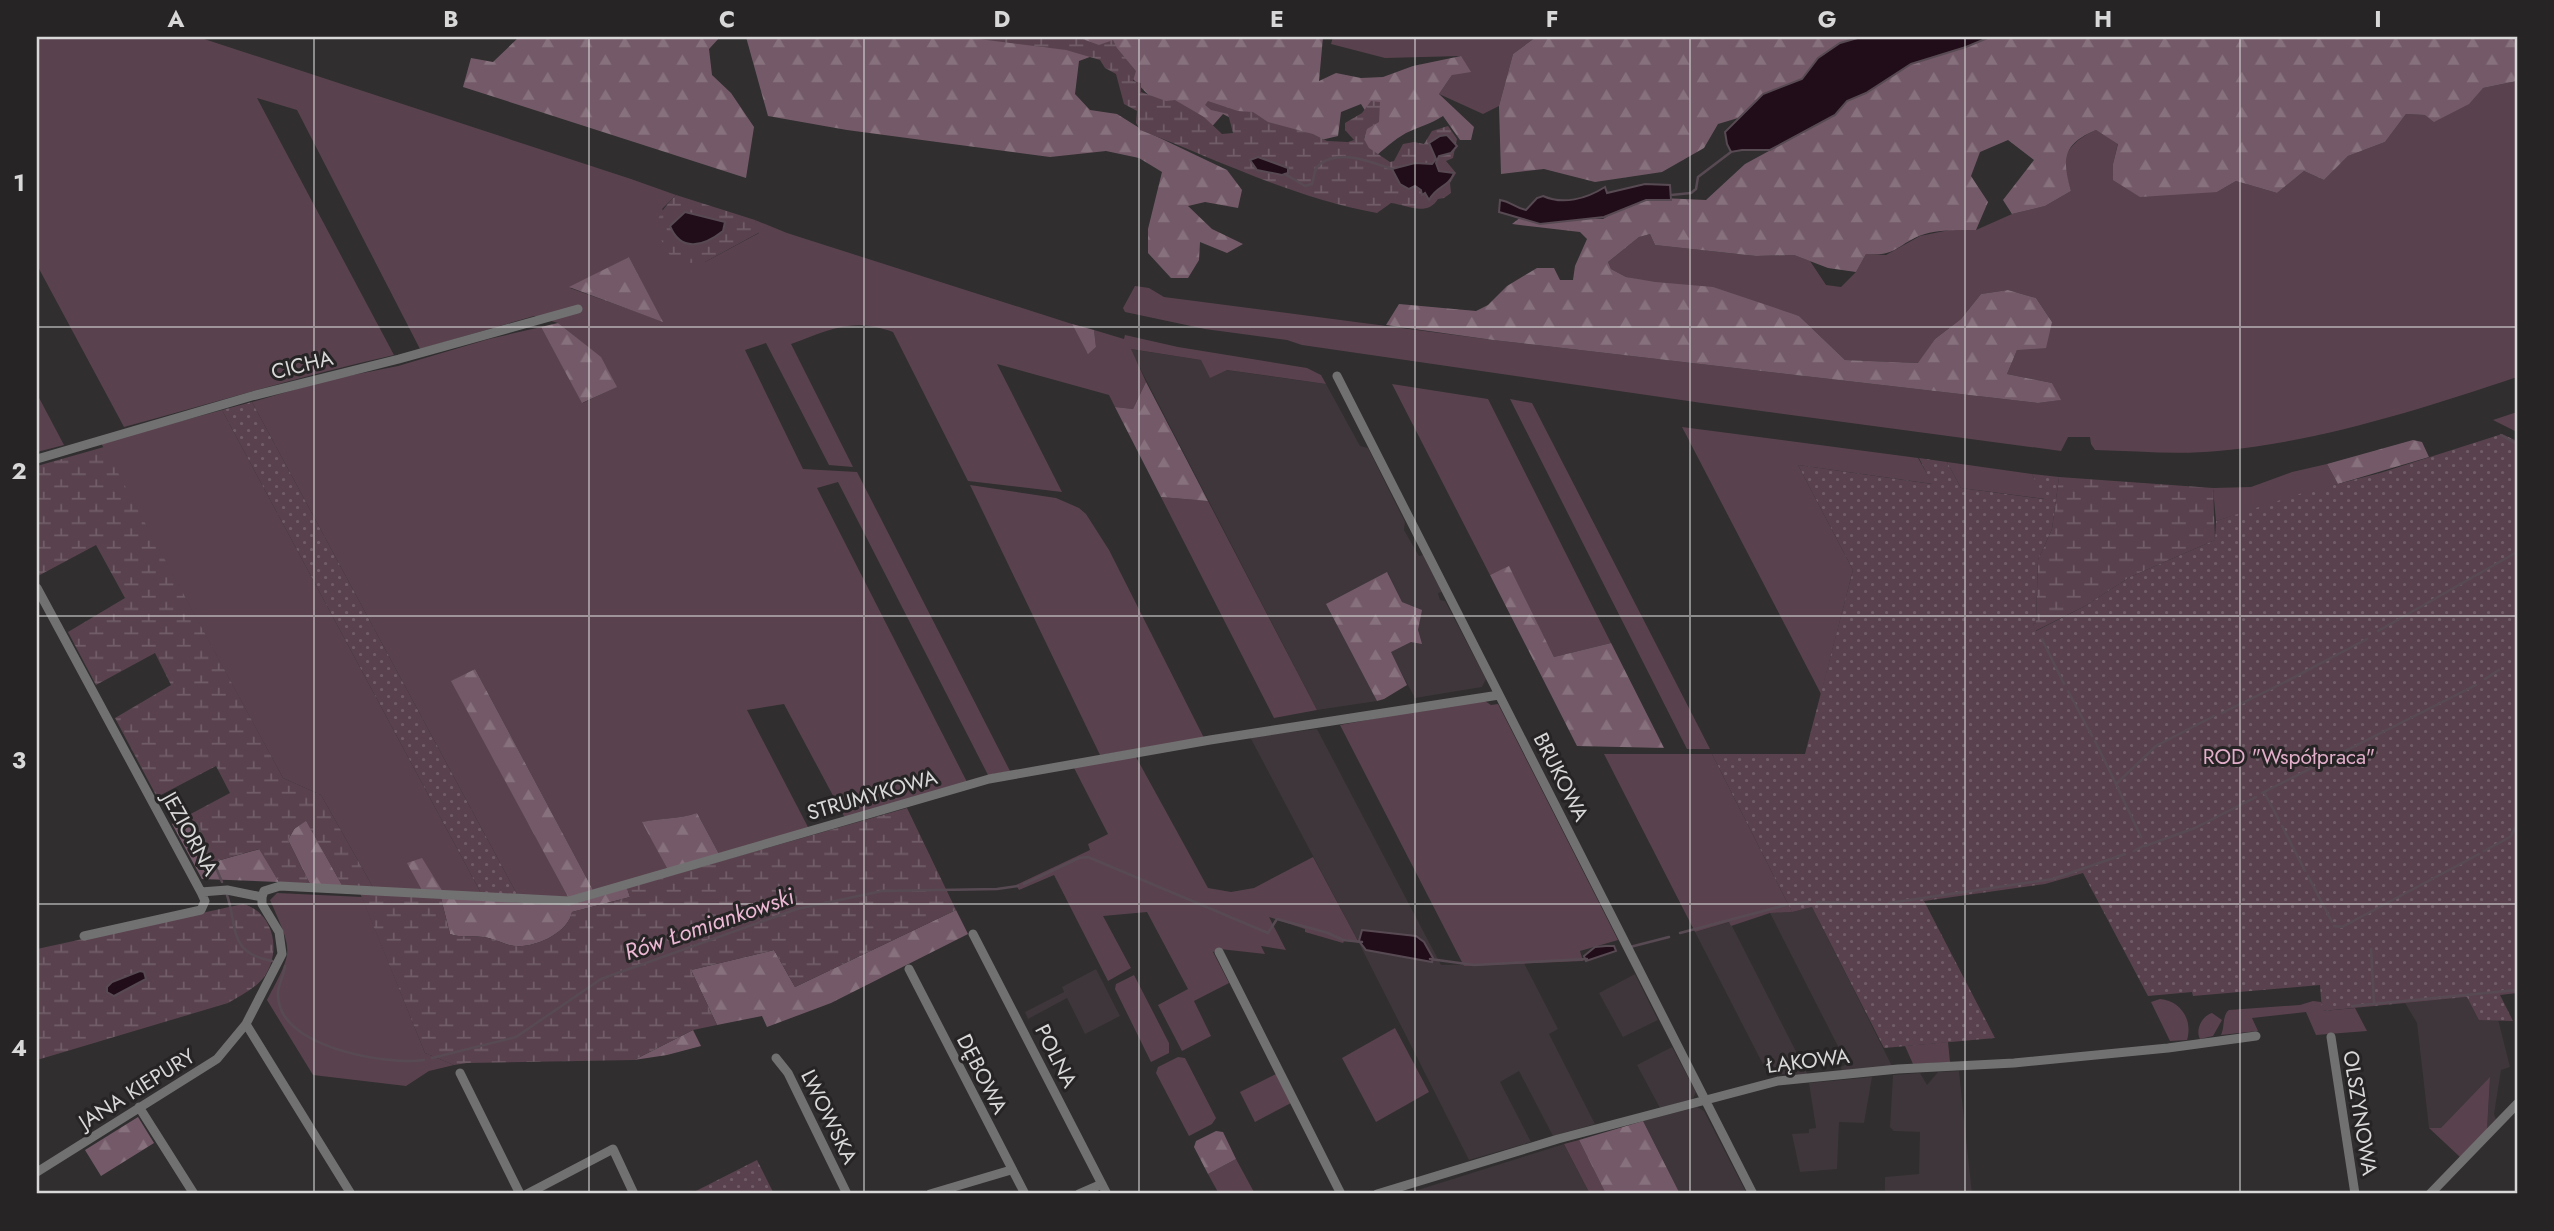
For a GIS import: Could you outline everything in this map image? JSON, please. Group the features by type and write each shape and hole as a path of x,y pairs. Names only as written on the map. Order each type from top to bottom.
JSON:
{"street":[{"name":"CICHA","path":"37,458 252,396 399,359 578,309"},
{"name":"BRUKOWA","path":"1337,376 1753,1194"},
{"name":"JEZIORNA","path":"37,587 201,892 227,890 262,897"},
{"name":"STRUMYKOWA","path":"262,897 264,891 280,886 569,901 989,779 1210,740 1499,695"},
{"path":"84,936 201,911 205,901 201,892"},
{"path":"262,897 262,904 279,932 282,954 246,1024 351,1194"},
{"name":"POLNA","path":"973,934 1107,1194"},
{"path":"1219,952 1340,1194"},
{"name":"DĘBOWA","path":"909,969 1025,1194"},
{"name":"JANA KIEPURY","path":"37,1171 217,1059 246,1024"},
{"name":"ŁĄKOWA","path":"1377,1194 1469,1165 1778,1081 1898,1069 2014,1063 2168,1048 2256,1036"},
{"name":"OLSZYNOWA","path":"2331,1037 2355,1194"},
{"name":"LWOWSKA","path":"776,1058 788,1073 847,1194"},
{"path":"460,1073 520,1194"},
{"path":"2430,1194 2517,1104"},
{"path":"139,1107 194,1194"},
{"path":"527,1194 613,1149 634,1194"},
{"path":"930,1194 1011,1170"},
{"path":"1079,1194 1102,1184"}],"shaded area":[{"path":"1861,37 1990,37 1911,64 1866,93 1847,101 1835,115 1770,150 1731,152 1725,132 1763,94 1802,79 1818,58 1840,43"},
{"path":"1447,135 1457,146 1451,153 1439,156 1436,163 1439,171 1454,173 1449,181 1429,200 1425,193 1422,195 1421,190 1415,186 1409,189 1400,184 1392,169 1415,163 1432,164 1436,159 1429,143"},
{"path":"1258,157 1288,168 1288,173 1282,175 1257,170 1250,160"},
{"path":"1645,184 1670,185 1671,200 1646,200 1604,217 1540,224 1499,212 1500,200 1526,210 1537,198 1543,196 1566,200 1590,195 1605,187 1607,193"},
{"path":"685,212 725,222 723,231 701,243 680,240 670,226"},
{"path":"1130,349 1201,360 1226,370 1326,384 1360,446 1368,448 1405,522 1404,530 1419,556 1423,555 1442,592 1438,593 1440,600 1445,601 1486,679 1482,687 1415,698 1390,652 1411,642 1418,630 1421,610 1402,602 1388,573 1327,604 1377,701 1317,710"},
{"path":"1317,729 1441,965 1524,963 1558,1029 1549,1034 1595,1124 1553,1136 1519,1071 1500,1082 1531,1142 1469,1160 1250,737"},
{"path":"1812,907 1892,1066 1842,1072 1841,1067 1847,1064 1770,913 1792,912"},
{"path":"1730,922 1808,1075 1769,1076 1695,932"},
{"path":"1362,930 1416,936 1424,942 1433,958 1432,962 1366,950 1359,941"},
{"path":"1614,946 1616,951 1586,961 1584,956 1595,947"},
{"path":"1096,969 1120,1016 1085,1034 1067,998 1028,1019 1025,1012 1064,992 1062,987"},
{"path":"140,971 144,972 146,979 114,996 107,992 107,987 112,982"},
{"path":"1635,974 1658,1020 1623,1037 1599,993"},
{"path":"2467,997 2498,1019 2510,1067 2501,1070 2494,1114 2496,1120 2487,1130 2490,1078 2441,1129 2429,1128 2417,1023 2405,1003"},
{"path":"1672,1047 1696,1092 1693,1099 1660,1108 1637,1065"},
{"path":"1959,1071 1972,1194 1885,1194 1885,1177 1919,1174 1920,1132 1894,1131 1890,1127 1893,1075 1920,1073 1927,1085 1938,1072"},
{"path":"1872,1077 1864,1123 1839,1122 1837,1169 1800,1172 1792,1134 1809,1133 1809,1129 1816,1128 1809,1083"},
{"path":"1697,1107 1704,1111 1747,1194 1680,1194 1643,1121"},
{"path":"1564,1144 1590,1194 1405,1194 1561,1145"}],"green space":[{"path":"37,37 198,37 676,195 662,209 705,262 759,233 755,220 787,233 1072,324 1088,353 1096,347 1094,330 1124,339 1125,335 1178,347 1307,368 1321,375 1326,384 1227,370 1210,378 1201,360 1131,349 1146,382 1133,409 1115,407 1109,395 997,364 1062,492 968,481 893,332 865,326 841,327 791,344 853,467 829,465 766,343 745,350 803,469 857,472 1010,771 988,775 838,482 817,488 967,782 845,818 784,704 747,710 809,829 719,854 697,813 643,822 668,870 594,892 475,669 452,681 569,899 518,896 252,402 328,380 398,366 489,339 541,327 583,403 616,387 601,358 558,323 534,316 420,349 297,110 257,98 394,355 292,380 124,427 37,265","holes":["629,257 662,321 570,288"]},
{"path":"519,37 720,37 709,49 712,75 731,93 754,127 746,178 463,87 471,58 493,62"},
{"path":"746,37 1323,37 1319,81 1336,73 1361,78 1383,77 1413,66 1461,56 1471,72 1452,75 1439,94 1474,127 1471,140 1460,140 1443,116 1402,136 1373,159 1363,144 1369,117 1361,104 1341,112 1338,136 1321,140 1240,123 1223,114 1208,131 1159,106 1106,51 1079,61 1075,94 1090,110 1117,114 1141,129 1227,170 1242,190 1238,208 1205,202 1188,206 1212,229 1243,244 1227,253 1200,242 1199,260 1188,278 1171,278 1148,253 1148,229 1162,172 1139,158 1106,151 1050,157 847,130 768,116"},
{"path":"963,37 1077,37 1099,45 1113,40 1136,71 1133,81 1141,83 1141,92 1166,101 1175,100 1204,117 1222,134 1233,133 1228,114 1211,110 1205,105 1208,101 1238,111 1253,112 1268,122 1313,134 1327,141 1348,142 1354,140 1345,130 1345,123 1362,113 1371,101 1380,102 1379,122 1367,129 1364,139 1369,148 1390,162 1394,161 1403,144 1424,144 1432,131 1448,126 1457,139 1453,158 1446,161 1456,173 1450,183 1451,193 1423,209 1391,203 1377,213 1316,198 1140,130 1136,123 1137,111 1124,104 1116,74 1105,68 1100,60 1066,50"},
{"path":"1333,37 1536,37 1513,54 1499,106 1483,114 1439,94 1461,56 1385,58 1331,44"},
{"path":"1536,37 1861,37 1840,43 1818,58 1802,79 1763,94 1738,118 1718,124 1704,148 1662,172 1595,182 1544,169 1501,174 1499,106 1513,54"},
{"path":"1990,37 2517,37 2517,81 2483,88 2469,104 2434,122 2425,115 2406,114 2385,142 2348,156 2324,180 2304,171 2277,193 2236,181 2217,192 2140,197 2113,180 2113,164 2118,144 2096,130 2076,141 2067,154 2066,170 2071,191 2045,206 2012,214 2003,200 2034,160 2008,140 1980,152 1971,176 1988,202 1976,230 1933,232 1884,254 1866,254 1856,272 1828,268 1794,255 1756,256 1655,245 1650,234 1639,237 1608,262 1611,269 1626,277 1713,287 1799,316 1845,360 1918,363 1935,339 1961,319 1981,294 2008,290 2036,298 2052,322 2046,348 2017,350 2007,374 2052,383 2061,400 2038,403 1493,340 1386,325 1399,304 1476,311 1488,305 1507,286 1537,268 1554,268 1560,280 1573,280 1575,266 1587,239 1580,232 1512,224 1521,217 1603,219 1639,197 1706,200 1745,164 1835,115 1847,101 1866,93 1911,64"},
{"path":"2517,81 2517,377 2369,423 2256,447 2188,453 2095,450 2090,437 2068,437 2061,451 1702,403 1302,345 1287,340 1205,329 1125,312 1123,308 1135,286 1149,288 1164,297 1493,340 2038,403 2060,400 2052,383 2007,374 2017,350 2052,322 2036,298 2008,290 1981,294 1961,319 1935,339 1919,363 1845,360 1799,316 1626,277 1611,269 1608,262 1639,237 1650,234 1655,245 1756,256 1794,255 1810,261 1826,285 1841,287 1856,272 1866,254 1886,255 1920,236 1954,229 1976,230 2012,214 2045,206 2071,191 2065,168 2066,155 2079,140 2096,130 2118,143 2113,164 2217,192 2236,181 2277,193 2304,171 2324,180 2348,156 2385,142 2406,114 2425,115 2483,88"},
{"path":"676,195 755,220 760,232 705,262 675,264 659,235 657,221"},
{"path":"629,257 663,322 569,287"},
{"path":"558,323 601,357 617,387 582,403 541,327"},
{"path":"1072,324 1094,330 1096,347 1088,354"},
{"path":"1146,382 1208,501 1161,497 1115,407 1133,409"},
{"path":"1392,384 1488,399 1611,643 1554,657 1509,567 1490,575"},
{"path":"37,394 64,445 37,452"},
{"path":"1510,399 1532,403 1710,749 1687,749"},
{"path":"252,402 518,896 482,895 222,410"},
{"path":"222,410 482,895 374,889 321,795 283,778 101,443"},
{"path":"2517,412 2517,432 2493,420"},
{"path":"1682,427 1918,458 1933,484 1798,465 1853,570 1821,694"},
{"name":"ROD \"Współpraca\"","path":"2502,434 2517,441 2517,993 2500,995 2513,1021 2479,1020 2467,997 2322,1011 2320,985 2193,996 2192,992 2148,996 2083,873 2045,884 1924,901 1995,1038 1884,1048 1812,907 1792,912 1712,754 1805,754 1853,570 1798,465 1932,484 1919,458 1947,462 1961,488 2044,499 2032,474 2059,477 2052,529 2038,560 2036,623 2033,624 2036,631 2085,606 2130,577 2215,540 2216,521"},
{"path":"2413,440 2422,442 2429,457 2338,484 2327,464"},
{"path":"104,447 283,778 321,795 374,889 343,887 306,821 294,829 288,840 311,886 279,882 259,849 210,863 185,817 230,793 216,766 157,797 115,718 171,685 155,653 96,685 68,632 125,598 96,545 38,576 37,573 37,466"},
{"path":"1947,462 2032,474 2045,499 1961,488"},
{"path":"2327,464 2338,484 2216,521 2213,488 2251,487 2292,472"},
{"path":"2059,477 2213,488 2215,540 2130,577 2085,606 2035,631 2033,624 2036,623 2038,560 2052,529"},
{"path":"970,485 1056,498 1086,514 1109,550 1204,738 1100,755"},
{"path":"1161,497 1208,501 1317,710 1274,718"},
{"path":"1509,566 1554,657 1611,643 1664,748 1577,746 1490,575"},
{"path":"1387,572 1402,602 1422,610 1418,630 1422,644 1411,642 1391,652 1407,685 1377,701 1326,604"},
{"path":"475,669 594,892 569,899 451,681"},
{"path":"1482,699 1491,705 1498,704 1618,940 1580,951 1583,961 1464,966 1340,725"},
{"path":"1604,754 1712,754 1792,912 1770,913 1731,926 1729,922 1695,932"},
{"path":"1136,757 1208,888 1231,892 1254,888 1313,857 1359,943 1345,939 1343,943 1305,932 1305,929 1269,917 1286,950 1261,946 1265,954 1220,949 1213,952 1229,983 1194,1001 1211,1036 1182,1051 1158,1005 1188,989 1147,912 1103,916 1131,968 1108,981 1054,875 1019,890 1016,885 1090,850 1088,844 1108,834 1073,766"},
{"path":"907,808 956,910 795,987 774,950 691,970 717,1025 693,1030 634,1060 454,1065 425,1053 360,893 441,898 450,934 479,936 523,946 541,942 557,933 569,920 572,912 630,897 627,888"},
{"path":"697,813 719,854 668,870 642,822"},
{"path":"185,817 210,863 260,849 279,882 202,879 172,824"},
{"path":"306,820 343,887 311,886 288,840 294,829"},
{"path":"422,858 443,892 423,892 407,863"},
{"path":"627,888 630,897 572,912 569,920 557,933 541,942 523,946 479,936 450,934 441,898 570,905"},
{"path":"277,893 362,897 425,1053 454,1065 429,1071 406,1086 313,1075 267,1000 282,970 287,951 283,931 270,900"},
{"path":"243,904 262,915 272,934 273,956 270,967 252,989 228,1003 37,1060 37,949"},
{"path":"956,910 968,934 831,1003 767,1027 762,1016 717,1025 691,970 774,950 795,987"},
{"path":"1134,975 1169,1043 1169,1053 1151,1062 1115,989 1116,984"},
{"path":"2160,999 2174,1003 2184,1013 2188,1025 2187,1040 2170,1041 2151,1002"},
{"path":"2313,1001 2321,1002 2323,1011 2355,1008 2367,1031 2316,1035 2306,1012 2252,1018 2258,1031 2221,1035 2225,1015 2229,1010 2300,1005"},
{"path":"2212,1013 2222,1020 2213,1036 2200,1039 2200,1024"},
{"path":"1395,1028 1429,1092 1376,1122 1342,1058"},
{"path":"693,1030 701,1046 634,1060"},
{"path":"1948,1042 1950,1062 1913,1064 1905,1046"},
{"path":"1178,1057 1185,1058 1216,1118 1212,1124 1189,1136 1156,1073 1158,1067"},
{"path":"1276,1074 1291,1103 1255,1122 1240,1092"},
{"path":"2490,1077 2487,1130 2460,1157 2429,1128 2441,1128"},
{"path":"138,1117 154,1143 101,1176 85,1150"},
{"path":"1643,1121 1680,1194 1606,1194 1579,1140"},
{"path":"1216,1131 1223,1132 1236,1159 1208,1174 1194,1147 1196,1141"},
{"path":"1579,1140 1606,1194 1590,1194 1564,1144"},
{"path":"1236,1159 1255,1194 1219,1194 1208,1174"},
{"path":"757,1160 774,1194 690,1194"}],"waterway":[{"path":"1671,195 1691,193 1696,189 1698,177 1731,152"},
{"path":"1285,174 1305,186 1312,184 1318,166 1337,157 1356,158 1392,169"},
{"path":"2501,435 2517,444"},
{"name":"Rów Łomiankowski","path":"2378,631 2517,552"},
{"path":"2042,639 2064,684"},
{"name":"Rów Łomiankowski","path":"2222,713 2367,639"},
{"path":"2485,679 2499,670"},
{"path":"2262,793 2476,685"},
{"path":"2068,691 2092,736"},
{"name":"Rów Łomiankowski","path":"2141,837 2116,784 2156,746 2214,716"},
{"path":"2095,741 2116,784"},
{"path":"2264,792 2279,820"},
{"path":"2145,846 2195,828 2256,797"},
{"path":"197,823 222,882"},
{"path":"2484,851 2510,837 2517,825"},
{"path":"2282,826 2305,871"},
{"name":"Rów Łomiankowski","path":"2134,851 2145,845"},
{"name":"Rów Łomiankowski","path":"1889,903 2053,879 2125,854"},
{"path":"2334,926 2342,927 2479,854"},
{"name":"Rów Łomiankowski","path":"1024,884 1079,858 1088,857 1268,933 1277,919 1328,933 1343,940 1362,942"},
{"path":"2308,876 2332,922"},
{"name":"Rów Łomiankowski","path":"432,1058 516,1037 601,979 797,909 882,891 997,889 1018,886"},
{"name":"Rów Łomiankowski","path":"227,895 234,928 241,945 248,952 272,961"},
{"name":"Rów Łomiankowski","path":"1790,904 1808,902"},
{"name":"Rów Łomiankowski","path":"1817,902 1880,904"},
{"name":"Rów Łomiankowski","path":"1680,933 1786,905"},
{"name":"Rów Łomiankowski","path":"1630,947 1669,937"},
{"path":"2371,949 2374,1002"},
{"name":"Rów Łomiankowski","path":"1430,959 1474,965 1587,959"},
{"name":"Rów Łomiankowski","path":"285,966 278,989 278,1000 289,1022 303,1034 322,1044 366,1057 424,1060"},
{"path":"2352,1006 2517,990"}]}
